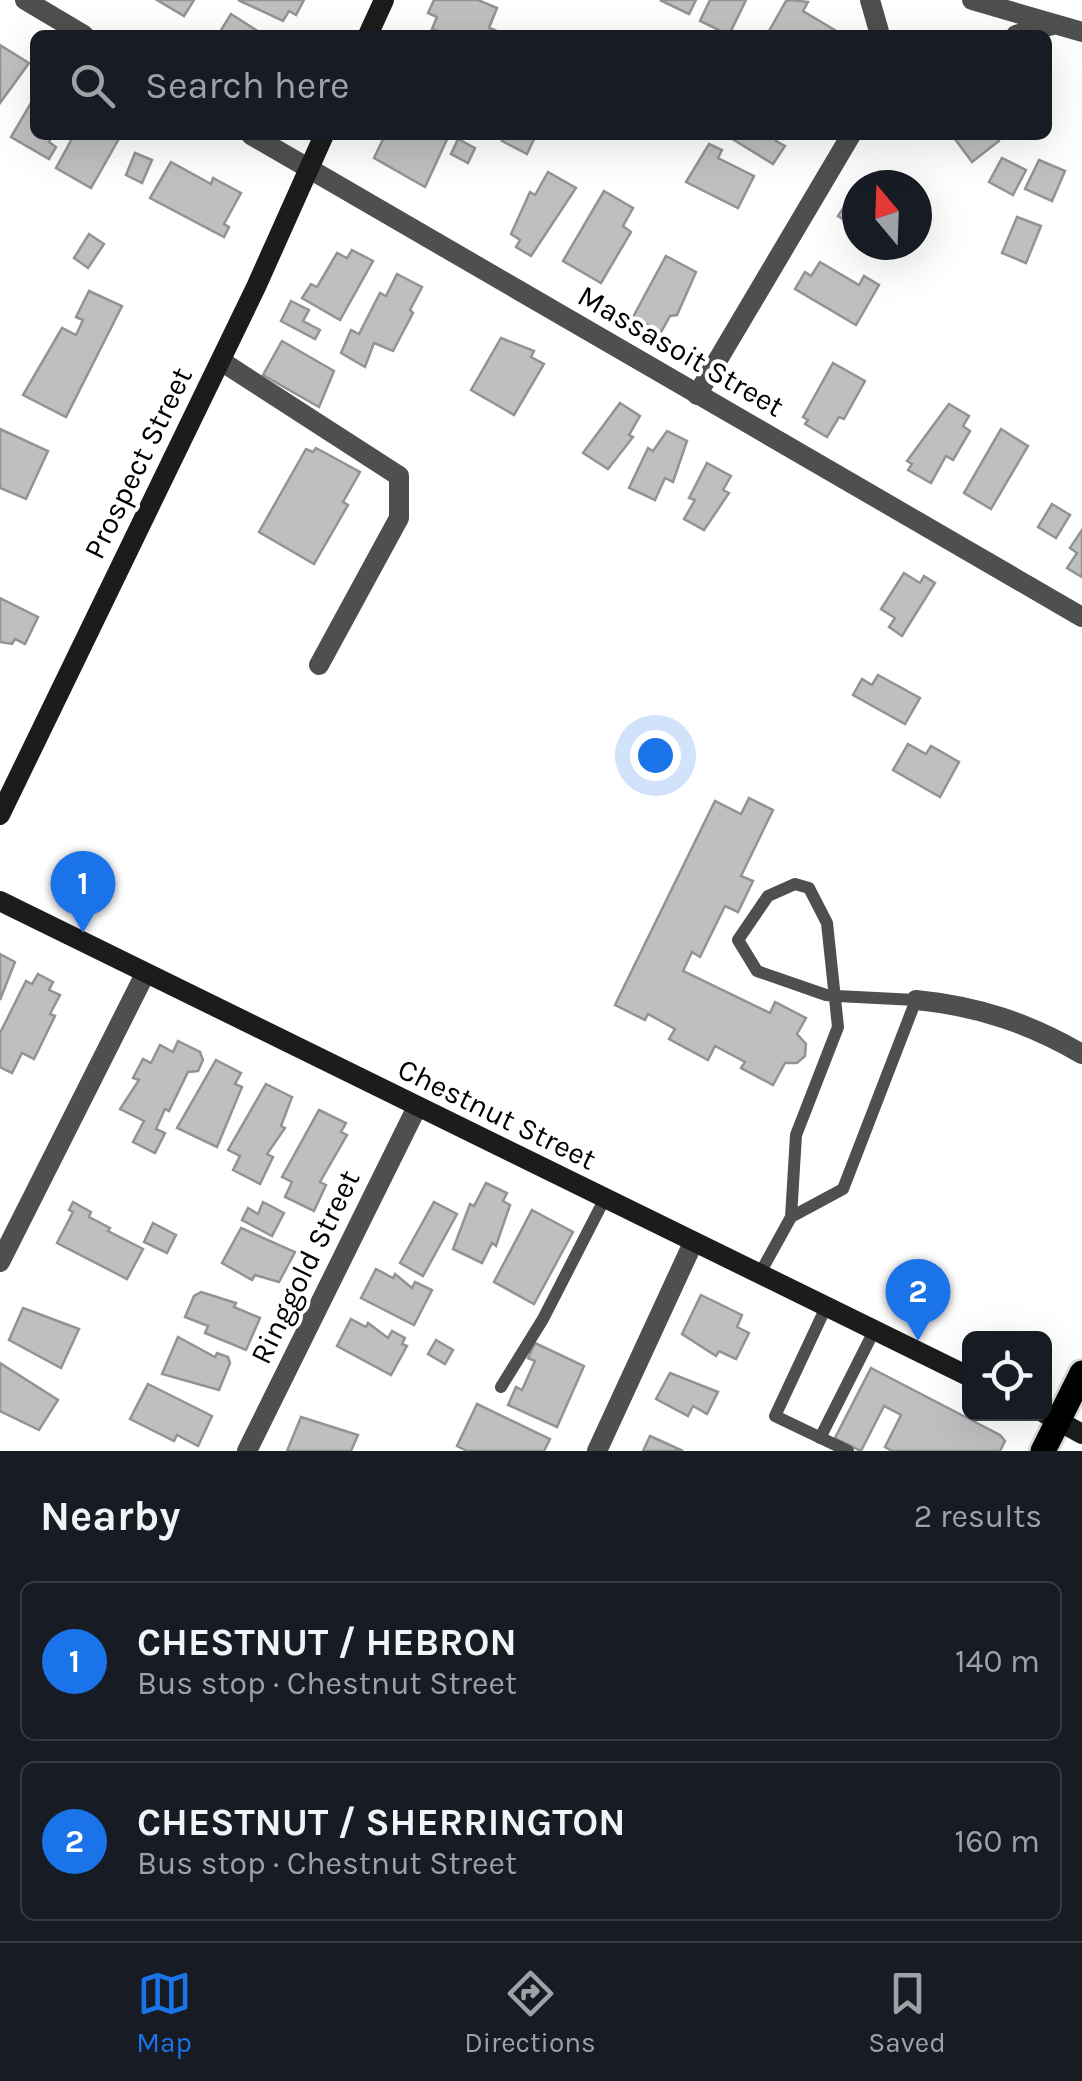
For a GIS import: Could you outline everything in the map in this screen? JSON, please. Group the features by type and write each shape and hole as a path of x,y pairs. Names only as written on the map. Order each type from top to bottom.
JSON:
{"main road":[{"path":"370,30 384,0"},
{"name":"Prospect Street","path":"0,815 322,140"},
{"name":"Chestnut Street","path":"0,901 416,1109 962,1373"},
{"path":"1082,1372 1052,1417 1082,1434"},
{"path":"1043,1451 1051,1421"}],"street":[{"path":"26,0 76,30"},
{"path":"870,0 879,30"},
{"path":"972,0 1082,32"},
{"path":"1033,30 1054,24"},
{"name":"Massasoit Street","path":"258,140 1082,616"},
{"path":"697,395 848,140"},
{"path":"220,360 399,476 399,518 319,665"},
{"path":"0,1262 145,974"},
{"path":"916,1000 966,1005 1018,1021 1082,1054"},
{"name":"Ringgold Street","path":"247,1451 416,1109"},
{"path":"597,1451 693,1243"}],"lane":[{"path":"759,1274 791,1217 796,1134 838,1027 836,996 827,923 809,888 795,884 768,896 738,940 743,955 757,971 785,984 836,996 916,1000 843,1189 818,1206 791,1217"},
{"path":"502,1388 543,1319 604,1200"},
{"path":"826,1307 775,1416 848,1451"},
{"path":"820,1438 874,1330"}],"building":[{"path":"157,0 194,0 184,16"},
{"path":"238,0 304,0 296,15 289,11 283,21"},
{"path":"434,0 478,0 497,8 489,28 495,30 434,30 437,17 428,13"},
{"path":"660,0 696,0 689,14"},
{"path":"710,0 746,0 731,30 719,30 700,21"},
{"path":"786,1 808,2 803,11 835,30 770,30"},
{"path":"231,14 256,30 221,30"},
{"path":"0,45 29,63 0,103"},
{"path":"30,105 30,140 50,140 56,147 49,159 11,137"},
{"path":"71,140 118,140 91,188 56,168"},
{"path":"383,140 447,140 425,187 374,158"},
{"path":"458,140 475,148 468,163 451,154"},
{"path":"502,140 534,140 527,154"},
{"path":"734,140 777,140 785,146 773,164"},
{"path":"956,140 999,140 999,141 972,162"},
{"path":"709,144 722,150 718,158 754,176 738,208 686,182"},
{"path":"135,153 152,160 142,183 126,175"},
{"path":"1002,158 1026,170 1013,195 989,182"},
{"path":"1039,160 1065,171 1052,201 1025,189"},
{"path":"171,162 211,184 213,178 241,193 224,224 229,227 224,237 150,198"},
{"path":"548,172 576,188 531,256 516,247 520,240 511,234 530,192 535,195"},
{"path":"604,191 633,208 623,226 631,232 601,283 563,261"},
{"path":"1017,217 1041,226 1026,263 1002,253"},
{"path":"89,234 104,244 88,268 74,258"},
{"path":"352,250 373,261 340,320 302,298 311,284 317,287 337,253 347,258"},
{"path":"666,256 696,272 677,315 670,316 661,332 633,317"},
{"path":"820,262 859,285 864,276 879,285 856,325 795,289 805,272 811,276"},
{"path":"397,274 422,287 393,351 374,343 365,367 341,353 351,330 359,334 380,293 386,296"},
{"path":"89,291 122,306 66,417 23,395 62,328 76,335 83,320 76,317"},
{"path":"291,301 309,310 303,321 320,330 315,339 281,321"},
{"path":"501,338 534,351 531,357 544,364 514,415 471,390"},
{"path":"282,341 334,371 319,407 263,375"},
{"path":"833,363 865,381 844,419 839,417 827,437 805,424 808,420 803,417"},
{"path":"620,403 640,416 629,435 633,437 608,469 583,453"},
{"path":"949,404 969,416 963,426 970,431 953,460 946,456 931,483 908,470 912,464 907,461"},
{"path":"0,429 48,451 26,499 0,488"},
{"path":"1001,429 1028,446 991,509 964,493"},
{"path":"667,431 687,441 673,482 665,478 655,500 629,488 648,448 653,451"},
{"path":"316,448 360,472 343,502 348,505 314,564 259,532 306,449 313,452"},
{"path":"707,463 731,476 723,490 729,493 704,530 684,519 695,500 689,498"},
{"path":"1052,504 1070,515 1056,538 1038,527"},
{"path":"1082,530 1082,577 1067,568 1077,553 1070,548"},
{"path":"904,573 920,583 924,576 935,583 902,636 889,627 895,618 881,609"},
{"path":"0,598 38,617 25,644 15,639 12,644 0,642"},
{"path":"878,675 920,698 905,724 853,695 862,679 872,685"},
{"path":"908,744 926,754 931,746 959,762 940,797 893,770"},
{"path":"749,798 773,810 741,876 753,881 738,912 725,906 700,957 692,952 683,971 770,1013 775,1002 806,1018 797,1034 806,1044 805,1056 797,1063 785,1063 773,1085 741,1068 745,1062 715,1046 708,1060 669,1039 675,1029 648,1014 645,1020 615,1005 715,801 741,814"},
{"path":"0,954 15,962 0,1000"},
{"path":"38,974 53,982 49,990 60,995 50,1014 55,1016 34,1059 22,1053 12,1073 0,1067 0,1033 26,981 32,984"},
{"path":"178,1041 200,1052 203,1060 198,1071 188,1072 169,1111 165,1109 156,1129 165,1133 155,1153 133,1142 144,1121 120,1109 139,1080 133,1078 143,1059 151,1063 160,1045 173,1052"},
{"path":"216,1060 241,1073 235,1084 242,1087 217,1147 177,1128"},
{"path":"266,1084 292,1097 281,1126 285,1128 267,1154 273,1157 260,1184 233,1170 240,1156 228,1150"},
{"path":"319,1110 346,1123 341,1132 347,1135 320,1182 326,1185 314,1211 285,1197 292,1182 282,1177"},
{"path":"486,1183 507,1193 503,1201 510,1205 496,1246 492,1243 482,1263 453,1249 470,1204 474,1206"},
{"path":"73,1202 91,1212 89,1217 110,1228 108,1231 143,1249 127,1279 57,1243 73,1212 69,1210"},
{"path":"263,1202 284,1213 272,1236 242,1220 248,1208 258,1214"},
{"path":"434,1202 457,1214 423,1276 400,1263"},
{"path":"532,1210 573,1232 534,1304 494,1282"},
{"path":"153,1223 176,1235 167,1253 144,1242"},
{"path":"241,1228 295,1252 279,1282 255,1275 252,1280 222,1263"},
{"path":"376,1269 393,1278 395,1274 412,1288 415,1282 432,1290 414,1325 361,1298"},
{"path":"201,1292 236,1303 234,1307 260,1318 246,1350 205,1333 208,1326 185,1317 194,1296"},
{"path":"701,1295 742,1315 737,1327 749,1333 736,1359 719,1351 716,1356 682,1334"},
{"path":"23,1308 79,1329 61,1368 9,1340"},
{"path":"351,1319 366,1327 368,1323 388,1338 392,1331 405,1338 402,1344 407,1346 391,1375 337,1346"},
{"path":"178,1337 215,1357 217,1353 228,1357 230,1363 219,1390 162,1374"},
{"path":"436,1340 453,1350 445,1364 428,1354"},
{"path":"535,1343 584,1366 557,1427 508,1405 516,1387 522,1390 535,1361 528,1358"},
{"path":"0,1363 58,1400 39,1430 0,1411"},
{"path":"871,1368 962,1415 962,1421 973,1421 1005,1441 1000,1451 892,1451 885,1447 901,1415 884,1406 861,1451 835,1438"},
{"path":"670,1373 718,1392 707,1414 693,1406 688,1416 656,1399"},
{"path":"148,1384 212,1416 198,1446 177,1435 174,1441 130,1419"},
{"path":"477,1404 550,1439 544,1451 467,1451 457,1446"},
{"path":"301,1417 358,1435 351,1451 287,1451"},
{"path":"650,1436 683,1451 643,1451"}],"place":[{"name":"CHESTNUT / HEBRON","path":"83,933"},
{"name":"CHESTNUT / SHERRINGTON","path":"918,1341"}]}
